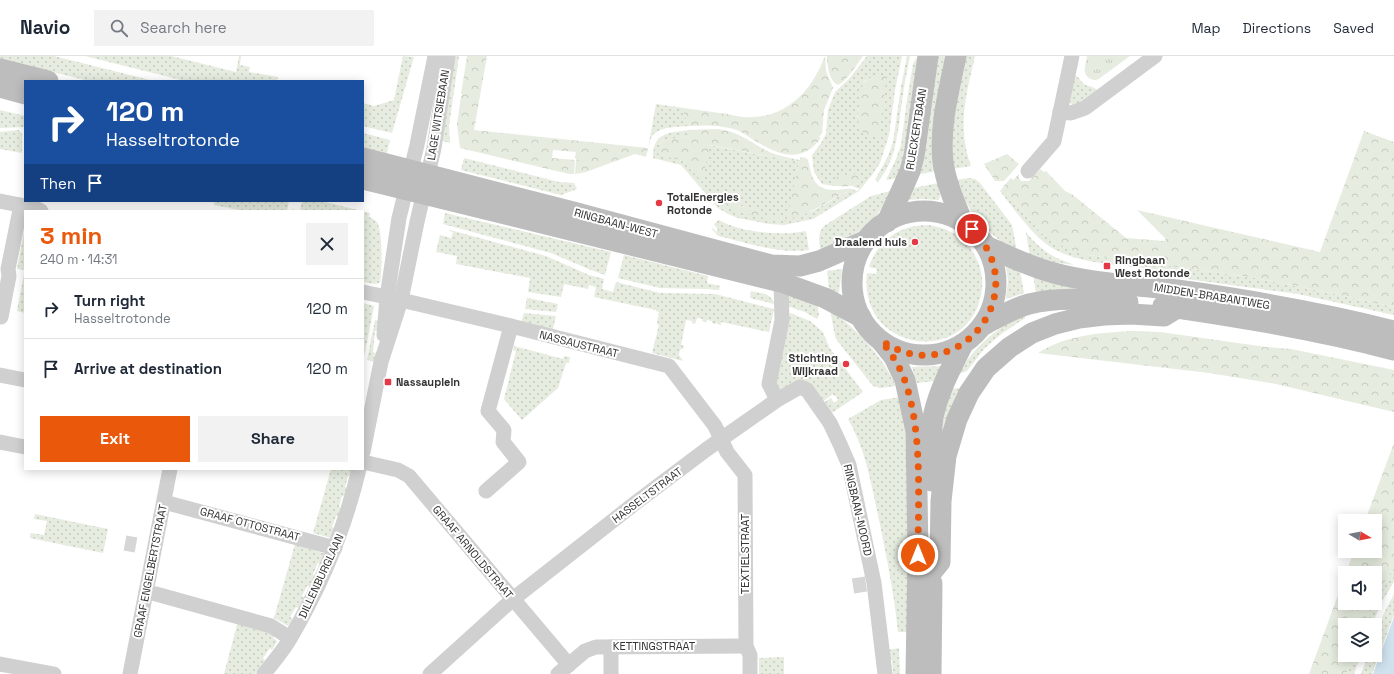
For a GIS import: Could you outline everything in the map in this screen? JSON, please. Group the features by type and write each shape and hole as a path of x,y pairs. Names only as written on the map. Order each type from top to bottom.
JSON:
{"main road":[{"name":"RUECKERTBAAN","path":"887,222 904,185 912,163 928,56"},
{"path":"956,56 945,112 942,140 943,161 948,184 963,223"},
{"path":"0,69 44,80"},
{"path":"0,87 24,94"},
{"name":"RINGBAAN-WEST","path":"364,158 417,182 781,282 825,298 861,317"},
{"name":"RINGBAAN-WEST","path":"364,179 417,182 772,265 800,266 825,259 867,240"},
{"path":"882,341 901,351 922,355 944,352 963,344 982,326 992,308 996,287 994,266 986,246 976,233 963,223 945,214 925,211 906,214 887,222 878,228 867,240 860,250 852,280 854,299 861,317 868,328 882,341 894,357 905,380 916,431 918,540 916,674"},
{"name":"MIDDEN-BRABANTWEG","path":"986,246 1038,268 1054,273 1107,282 1185,291 1267,304 1394,331"},
{"name":"MIDDEN-BRABANTWEG","path":"982,326 1029,304 1051,300 1080,299 1147,304 1252,319 1329,334 1394,350"},
{"name":"MIDDEN-BRABANTWEG","path":"932,572 940,562 941,501 946,456 957,419 969,393 986,368 1010,347 1032,333 1055,324 1104,314 1164,316 1177,308"},
{"path":"931,674 933,419 944,383 963,344"}],"street":[{"name":"LAGE WITSIEBAAN","path":"417,182 435,56"},
{"name":"LAGE WITSIEBAAN","path":"417,182 434,148 448,56"},
{"path":"1028,171 1054,141 1072,56"},
{"path":"1060,112 1071,113 1085,108 1155,56"},
{"path":"364,447 417,182"},
{"path":"0,201 39,210"},
{"path":"1,317 21,205"},
{"path":"777,400 769,384 782,320 781,282"},
{"path":"364,292 394,298"},
{"name":"NASSAUSTRAAT","path":"394,298 669,366 715,426 721,439"},
{"path":"486,491 519,462 503,442 504,430 488,411 511,326"},
{"path":"0,375 24,380"},
{"name":"RINGBAAN-NOORD","path":"777,400 800,387 807,390 830,423 840,442 849,465 885,674"},
{"name":"HASSELTSTRAAT","path":"430,674 513,599 634,504 721,439 777,400"},
{"name":"TEXTIELSTRAAT","path":"721,439 727,452 745,476 746,646 750,655 750,674"},
{"path":"0,442 24,447"},
{"name":"GRAAF ARNOLDSTRAAT","path":"364,462 398,470 409,476 513,599 564,669"},
{"name":"GRAAF ENGELBERTSTRAAT","path":"130,674 170,470"},
{"name":"DILLENBURGLAAN","path":"264,674 290,638 315,594 335,548 351,504 359,470"},
{"name":"GRAAF OTTOSTRAAT","path":"164,502 335,548"},
{"path":"146,592 271,626 290,638"},
{"name":"KETTINGSTRAAT","path":"564,669 585,651 596,647 746,646"},
{"path":"611,647 611,674"},
{"path":"0,664 54,674"}],"green space":[{"path":"0,56 54,56 150,80 85,80 0,59"},
{"path":"85,56 171,56 236,72 239,56 241,56 240,65 250,67 249,72 278,77 277,80 181,80"},
{"path":"403,56 414,57 392,133 364,126 364,103 374,106 394,100"},
{"path":"450,56 459,56 449,126 450,143 439,140"},
{"path":"467,56 487,56 474,130 648,148 646,157 635,154 586,172 575,174 576,160 578,159 575,158 576,152 553,150 552,158 575,160 574,174 569,174 460,148 457,124"},
{"path":"825,56 826,71 833,88 824,110 822,133 819,137 821,138 811,148 801,153 791,155 780,153 733,129 714,126 690,126 684,114 684,108 740,117 767,115 779,111 798,98 807,89 820,68"},
{"path":"827,56 863,56 848,76 838,85 832,80 828,68"},
{"path":"867,56 902,56 895,90 889,135 880,163 859,191 813,219 784,225 769,224 738,218 718,208 681,165 653,158 656,143 663,135 690,130 690,136 661,141 659,154 683,161 702,181 709,145 799,162 789,215 811,212 852,189 857,191 860,189 852,186 857,183 853,173 842,177 834,186 822,184 814,172 812,155 826,134 828,110 835,92 849,79","holes":["873,77 857,118 863,85 865,81"]},
{"path":"907,56 910,56 896,144 889,164 878,182 875,180 888,156 893,142"},
{"path":"920,56 912,112 899,178 886,180 901,145 913,64"},
{"path":"936,56 949,56 937,171 916,175"},
{"path":"962,56 975,56 964,111 964,137 971,166 952,169 950,151"},
{"path":"1087,56 1130,56 1097,80 1092,80 1086,75 1085,72"},
{"path":"887,74 879,136 871,136 862,131 858,122 860,93 864,83 869,79"},
{"path":"1074,75 1077,76 1084,84 1095,88 1098,91 1079,105 1072,105 1070,102"},
{"path":"656,104 684,108 684,114 690,126 660,130 652,136 648,148"},
{"path":"0,110 24,116 24,127 0,128"},
{"path":"715,129 737,134 777,155 800,160 800,157 806,158 815,182 822,188 835,190 852,189 793,221 795,215 788,215 799,162 710,145 702,182 683,161 658,154 661,141 690,136 690,130"},
{"path":"19,130 22,134 22,153 0,149 0,132"},
{"path":"1364,131 1394,142 1394,307 1250,277 1082,254 1060,245 1041,233 1003,187 1011,178 1013,180 1019,174 1021,181 1029,181 1040,169 1044,172 1046,171 1065,191 1073,195 1126,238 1164,241 1166,239 1137,210 1320,252"},
{"path":"364,133 390,140 386,157 364,150"},
{"path":"1007,154 1019,164 1004,181 995,181 984,164"},
{"path":"464,158 559,182 574,183 577,189 561,195 461,170"},
{"path":"853,173 860,177 858,182 852,186 834,186 836,178 840,174 845,175"},
{"path":"969,178 975,179 980,183 1012,225 1017,251 987,230 979,222 966,203 955,180"},
{"path":"938,183 940,196 939,200 907,200 914,188"},
{"path":"1003,187 1041,233 1082,254 1250,277 1302,287 1394,307 1394,315 1298,294 1142,273 1143,268 1075,258 1050,247 1039,238 1023,221 1000,191"},
{"path":"894,190 878,213 863,229 853,236 821,252 819,235 824,226 871,196"},
{"path":"215,202 289,202 287,210 239,210 214,205"},
{"path":"302,202 325,202 358,210 300,210"},
{"path":"719,202 761,209 760,214 788,219 787,221 778,220 752,215 718,204"},
{"path":"364,211 370,213 369,217 377,222 380,234 382,252 380,283 374,284 364,282"},
{"path":"445,213 611,252 605,275 551,253 443,224"},
{"path":"719,220 750,231 785,233 806,231 809,250 797,251 774,249 718,236 712,229 713,228 716,232 718,230 714,224"},
{"path":"928,225 950,231 968,245 978,263 982,278 980,299 970,320 954,334 934,341 914,340 894,333 878,319 869,299 867,273 876,274 877,269 869,267 878,249 891,236 908,228"},
{"path":"450,230 546,256 589,275 604,279 602,289 613,292 616,282 660,293 715,294 774,309 769,332 721,322 721,325 717,324 717,321 716,324 712,323 712,321 707,320 706,322 702,321 703,319 697,318 695,324 692,323 692,321 686,320 681,345 684,346 683,349 680,349 679,355 683,361 652,353 659,325 657,324 659,312 656,310 594,297 596,287 589,285 588,289 564,284 561,297 528,292 530,278 456,264 457,256 436,252 440,235 451,238 453,232 449,231"},
{"path":"24,232 24,270 17,269"},
{"path":"1026,232 1045,251 1054,257 1074,265 1043,261 1030,257"},
{"path":"624,255 708,276 707,283 720,286 719,290 660,288 618,278"},
{"path":"1006,264 1020,271 1024,293 1006,299 1008,281"},
{"path":"842,269 839,292 837,294 829,290 827,271"},
{"path":"24,274 24,313 17,311"},
{"path":"1033,274 1076,286 1076,291 1036,293"},
{"path":"751,291 768,296 773,300 774,304 750,298"},
{"path":"784,295 801,297 817,303 819,316 817,319 805,312 787,306"},
{"path":"527,298 558,304 556,312 525,309"},
{"path":"364,303 374,306 364,357"},
{"path":"830,309 850,325 868,343 883,363 896,386 880,388 873,386 836,339"},
{"path":"524,313 556,316 552,333 521,323"},
{"path":"790,313 810,321 823,332 829,347 863,392 829,415 822,404 831,398 834,403 838,400 833,394 821,403 813,391 781,392 773,378"},
{"path":"1025,314 1025,318 1000,335 984,349 967,371 957,375 971,355 986,339 1004,326"},
{"path":"375,320 380,321 379,331 375,331 373,352 376,353 374,362 367,360"},
{"path":"1131,331 1160,332 1266,347 1291,349 1394,370 1394,412 1276,384 1209,373 1038,353 1060,342 1083,336"},
{"path":"514,346 563,359 564,356 570,357 569,363 566,363 558,388 522,420 504,399 516,351 513,350"},
{"path":"943,366 935,381 917,383 912,367"},
{"path":"960,388 938,444 950,389"},
{"path":"900,397 905,413 910,632 898,632 890,573 870,478 859,442 848,419 881,400"},
{"path":"1394,443 1394,568 1382,586 1382,566 1349,566 1351,558 1382,558 1382,514 1368,514"},
{"path":"331,470 353,470 351,476 348,476 345,487 348,488 346,497 342,496 339,507 342,509 339,517 336,516 332,527 335,529 331,538 313,533"},
{"path":"35,514 108,529 103,553 30,538 31,533 44,535 47,521 34,519"},
{"path":"295,544 326,554 321,565 318,563 313,574 316,576 311,587 307,586 302,596 305,598 299,609 296,607 290,617 293,619 288,626 274,618"},
{"path":"1394,568 1394,582 1382,601 1382,586"},
{"path":"1394,594 1394,615 1382,647 1382,618"},
{"path":"1338,595 1338,610 1369,610 1367,618 1338,618 1338,662 1350,662 1346,674 1309,674"},
{"path":"1369,610 1378,610 1375,618 1367,618"},
{"path":"238,621 275,635 273,638 277,641 272,650 270,648 263,658 265,660 255,674 224,674"},
{"path":"899,648 900,674 893,674 892,660 889,660 887,650"},
{"path":"784,657 784,674 759,674 759,658"},
{"path":"1350,662 1358,662 1354,674 1346,674"},
{"path":"1365,662 1376,662 1372,674 1361,674"}],"water":[{"path":"1394,617 1394,674 1373,674 1377,662 1382,662 1382,650"}],"tunnel":[{"path":"125,543 136,545"},
{"path":"853,586 866,584"}],"place":[{"name":"TotalEnergies Rotonde","path":"659,203"},
{"name":"Draaiend huis","path":"915,242"},
{"name":"Ringbaan West Rotonde","path":"1107,266"},
{"name":"Stichting Wijkraad","path":"846,364"},
{"name":"Nassauplein","path":"388,382"}],"route":[{"path":"918,555 918,473 916,431 905,380 894,357 882,341 906,353 928,355 944,352 958,346 967,341 978,330 986,320 992,308 996,280 994,266 989,253 980,237 972,229"}]}
